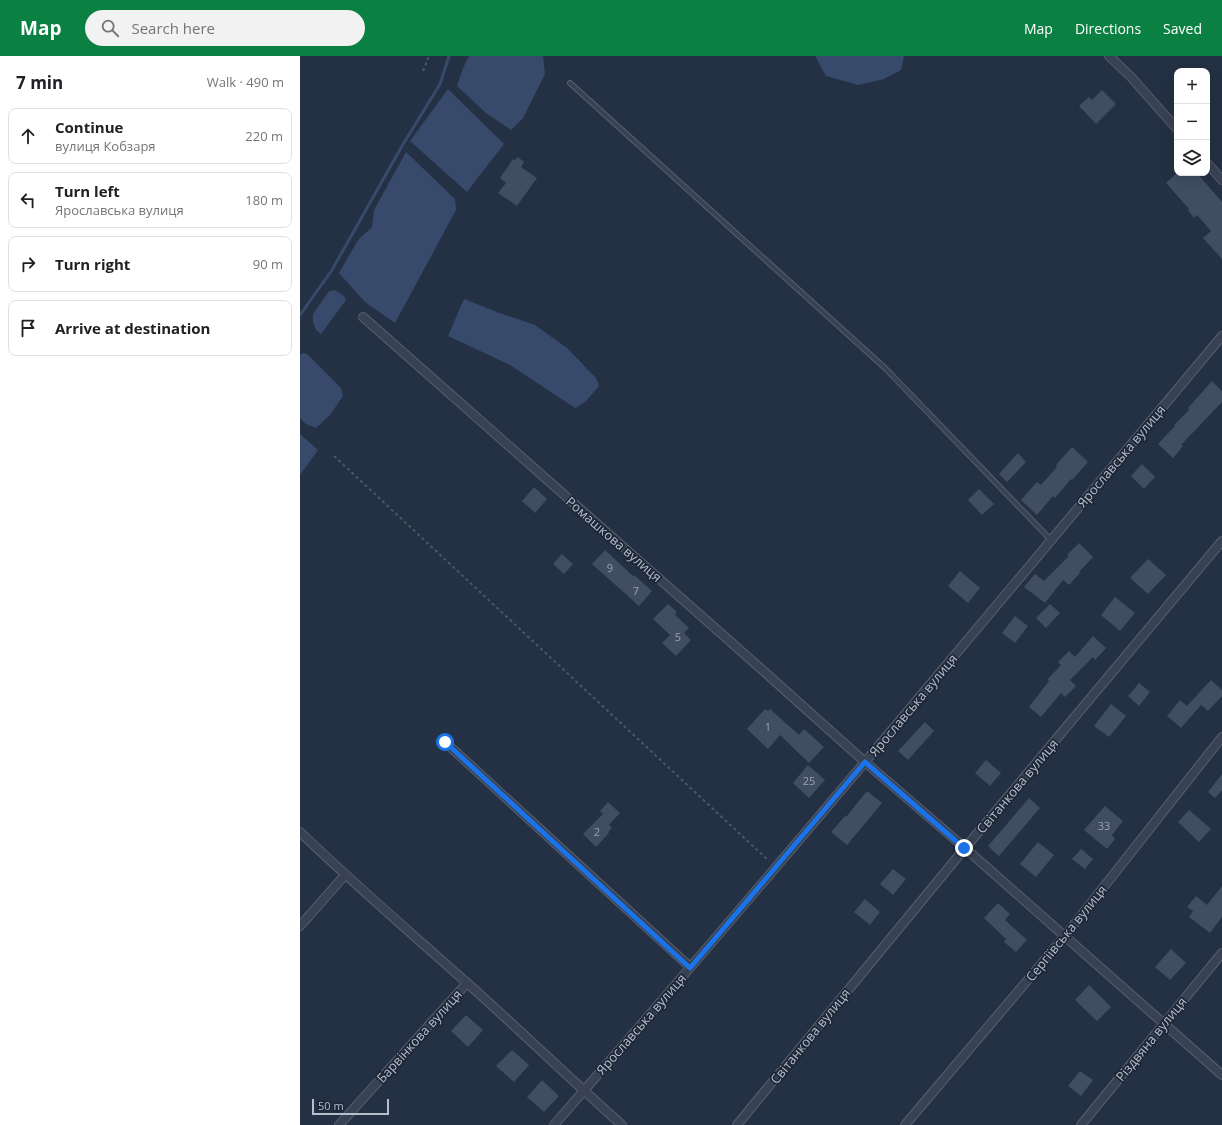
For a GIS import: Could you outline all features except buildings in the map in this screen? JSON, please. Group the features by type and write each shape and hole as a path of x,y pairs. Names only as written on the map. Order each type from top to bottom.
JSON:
{"street":[{"path":"1109,56 1131,76 1174,126"},
{"path":"1210,166 1222,180"},
{"name":"Ромашкова вулиця","path":"362,317 865,762 1222,1075"},
{"name":"Ярославська вулиця","path":"554,1125 865,762 1222,336"},
{"name":"Світанкова вулиця","path":"737,1125 964,848 1222,541"},
{"name":"Сергіївська вулиця","path":"905,1125 1065,936 1222,738"},
{"path":"445,742 690,968"},
{"name":"Барвінкова вулиця","path":"300,832 345,875 467,983 622,1125"},
{"path":"300,926 345,875"},
{"name":"Різдвяна вулиця","path":"1080,1125 1222,953"},
{"name":"Барвінкова вулиця","path":"339,1125 467,983"}],"lane":[{"path":"570,83 885,368 1051,540"}],"path":[{"path":"423,71 429,56"},
{"path":"334,456 776,867"}],"water":[{"path":"469,56 543,56 545,74 523,118 511,130 486,113 457,86"},
{"path":"815,56 904,56 901,70 884,79 858,85 826,76"},
{"path":"448,89 504,144 467,192 410,141"},
{"path":"406,152 455,199 456,210 395,323 365,302 339,273 358,240 372,227 374,210"},
{"path":"335,290 344,296 346,300 321,334 316,330 313,322 313,314 329,291"},
{"path":"464,299 535,325 567,348 596,378 599,386 585,402 575,408 510,365 448,336"},
{"path":"302,353 307,354 341,388 343,396 330,415 316,428 306,424 300,418 300,355"},
{"path":"300,434 318,450 300,475"}],"waterway":[{"path":"300,315 332,270 402,146 440,84 449,56"}],"route":[{"path":"445,742 690,968 865,762 964,848"}]}
